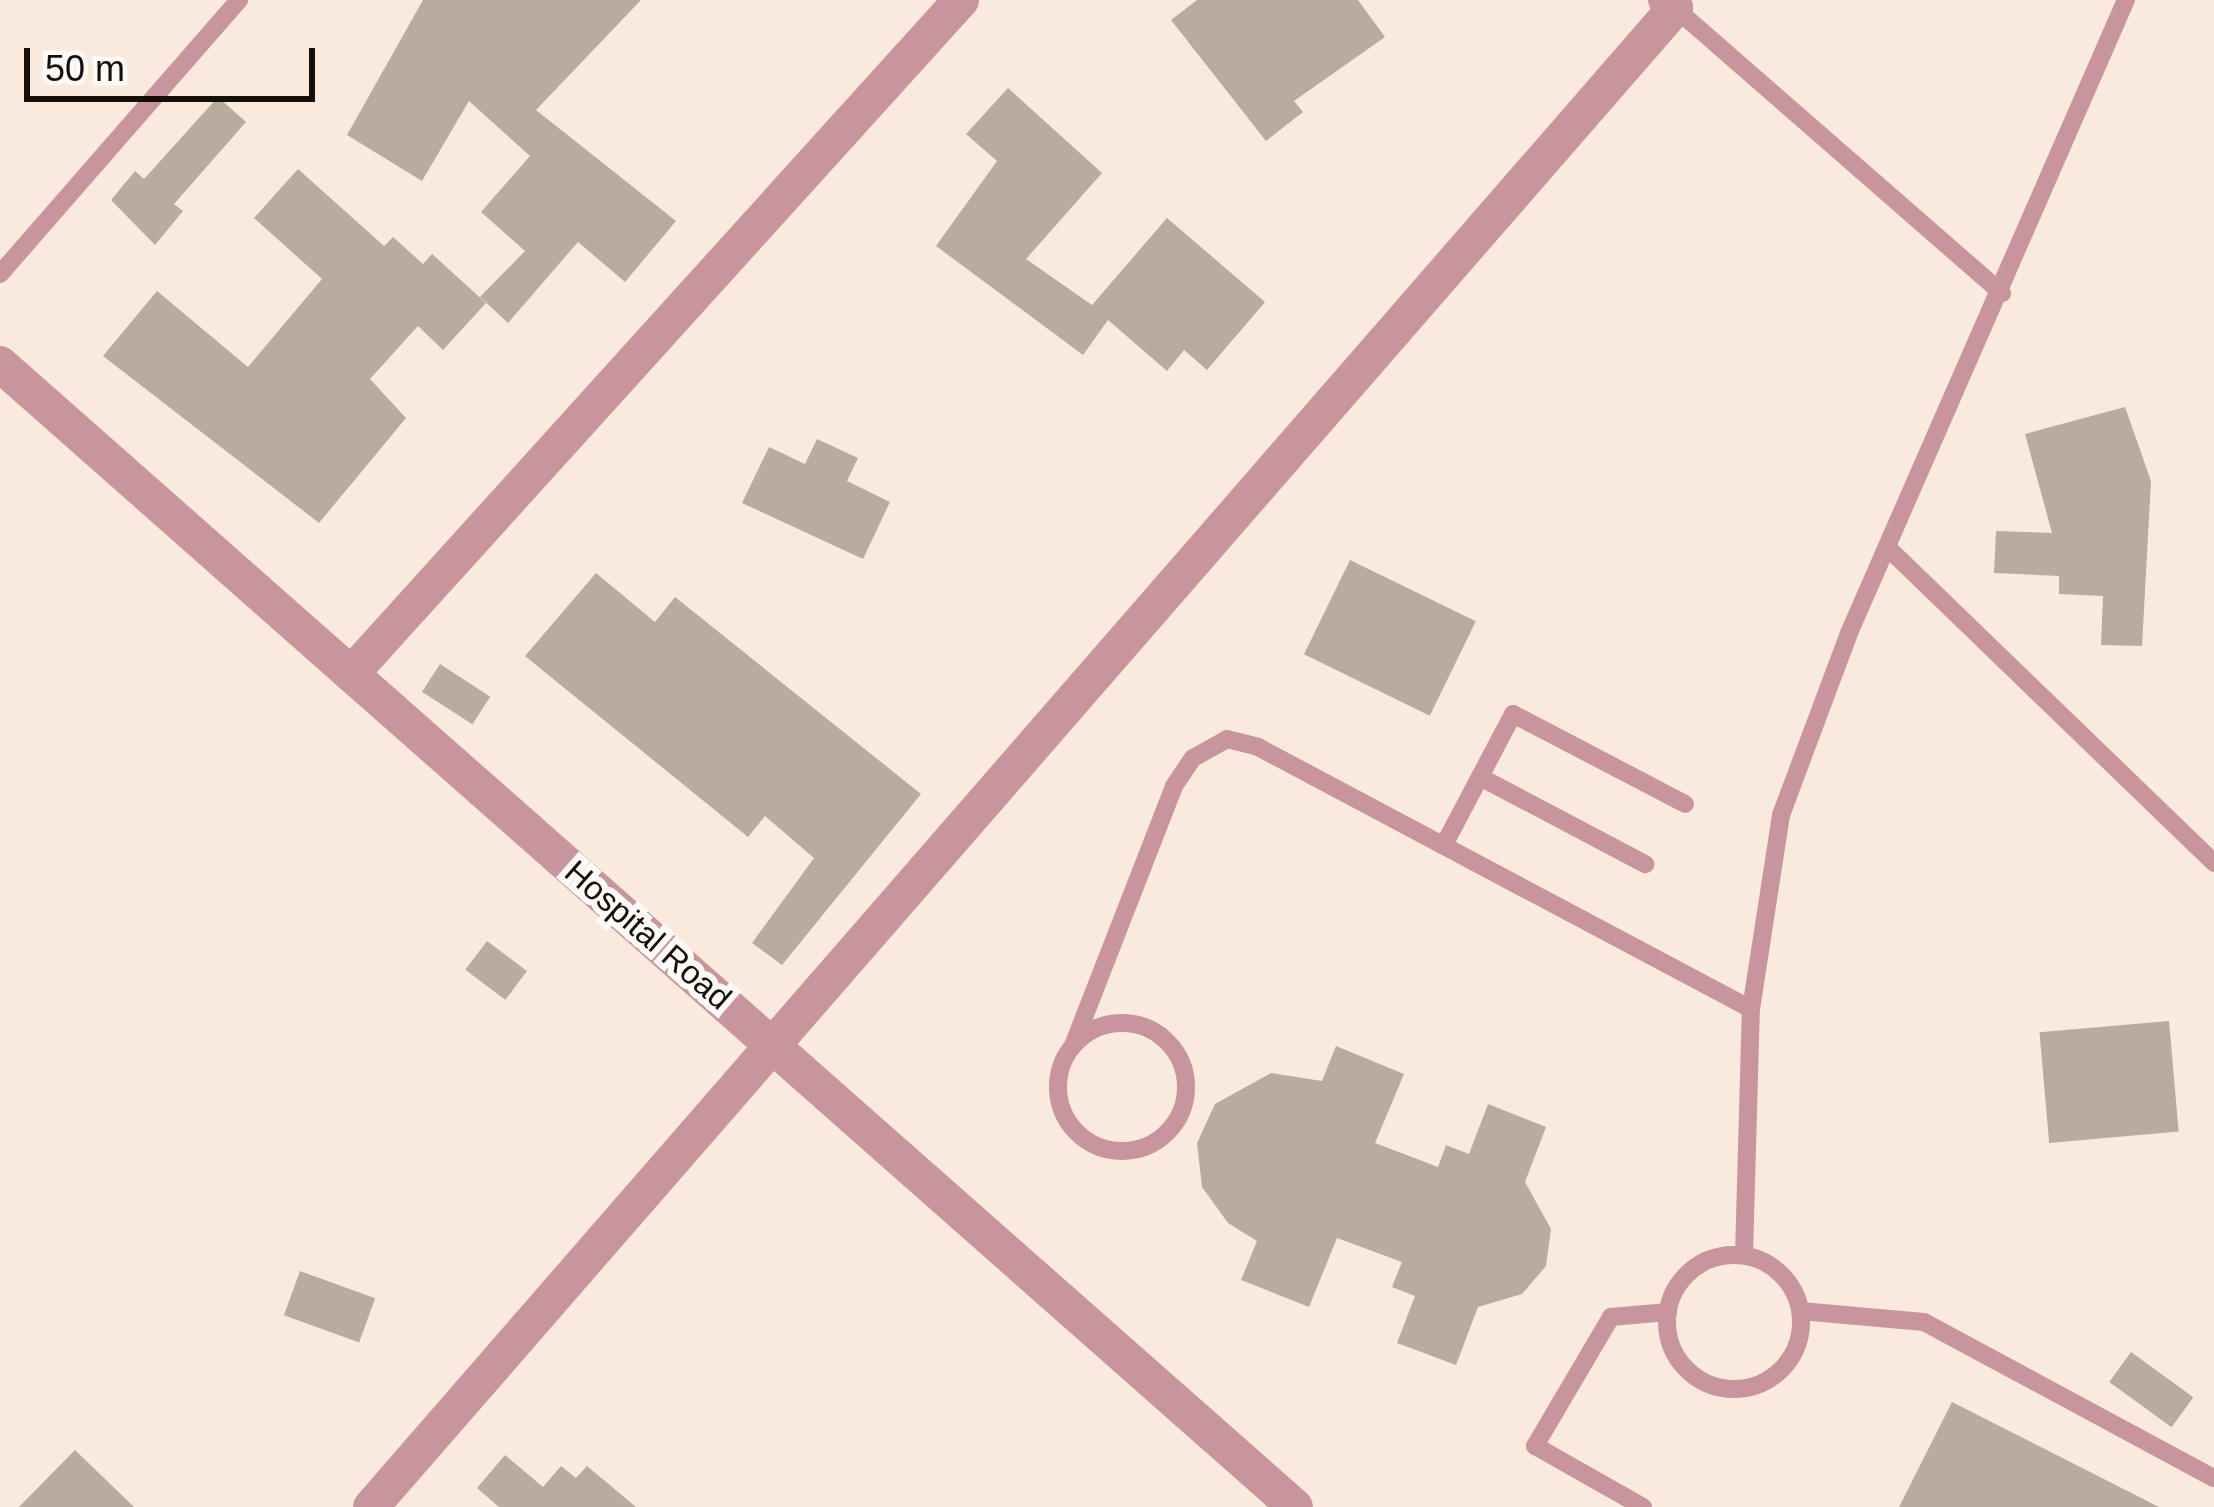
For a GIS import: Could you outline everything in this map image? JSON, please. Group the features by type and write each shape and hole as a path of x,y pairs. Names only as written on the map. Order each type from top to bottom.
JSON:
{"street":[{"path":"351,674 961,0"},
{"path":"371,1507 776,1048 1670,4"},
{"name":"Hospital Road","path":"0,364 1295,1507"}],"lane":[{"path":"0,274 239,0"},
{"path":"1744,1256 1751,1009 1781,815 1886,547 2002,293 2126,0"},
{"path":"1670,4 2002,293"},
{"path":"1886,547 2214,863"},
{"path":"1444,845 1513,714 1685,804"},
{"path":"1075,1042 1114,1023 1157,1033 1174,1049 1187,1091 1169,1132 1151,1145 1107,1150 1070,1126 1057,1083 1171,794 1214,743 1258,746 1751,1009"},
{"path":"1480,777 1645,864"},
{"path":"1643,1507 1535,1446 1611,1317 1668,1312 1703,1262 1744,1256 1782,1274 1801,1311 1783,1369 1724,1389 1687,1370 1668,1312"},
{"path":"1801,1311 1924,1322 2214,1478"}],"building":[{"path":"423,0 641,0 536,110 676,221 625,282 578,242 508,323 480,297 525,251 481,212 530,156 469,101 422,181 347,135"},
{"path":"1197,0 1358,0 1385,37 1294,101 1303,112 1266,141 1171,20"},
{"path":"1008,88 1102,173 1026,259 1092,305 1167,218 1265,302 1207,370 1184,350 1167,371 1108,320 1083,355 936,246 997,161 966,134"},
{"path":"218,97 246,122 174,204 183,211 155,245 111,200 135,171 144,179"},
{"path":"298,169 384,246 393,237 423,264 432,254 486,303 443,350 418,326 370,379 406,418 319,523 103,356 157,291 248,367 322,279 254,218"},
{"path":"2125,407 2151,481 2142,646 2101,645 2103,596 2059,594 2059,576 1994,573 1996,531 2052,533 2025,434"},
{"path":"817,439 858,458 847,481 890,502 863,559 742,503 769,447 805,464"},
{"path":"1350,560 1476,621 1430,716 1304,654"},
{"path":"596,573 655,622 675,597 921,794 782,965 752,943 814,858 765,816 748,837 525,656"},
{"path":"440,664 490,697 472,724 422,692"},
{"path":"487,941 527,971 505,1000 465,970"},
{"path":"2169,1021 2179,1132 2049,1143 2039,1032"},
{"path":"1336,1046 1404,1074 1375,1143 1438,1167 1446,1145 1469,1154 1488,1104 1546,1127 1525,1182 1551,1229 1546,1266 1522,1294 1478,1307 1456,1365 1397,1343 1415,1296 1392,1287 1402,1262 1337,1238 1309,1307 1241,1280 1257,1241 1228,1223 1202,1187 1197,1143 1215,1104 1271,1073 1322,1081"},
{"path":"300,1271 375,1298 359,1343 284,1315"},
{"path":"2131,1352 2193,1397 2172,1427 2109,1382"},
{"path":"1952,1402 2159,1507 1899,1507"},
{"path":"75,1450 134,1507 19,1507"},
{"path":"505,1455 543,1487 561,1466 576,1478 587,1466 636,1507 499,1507 477,1488"}]}
